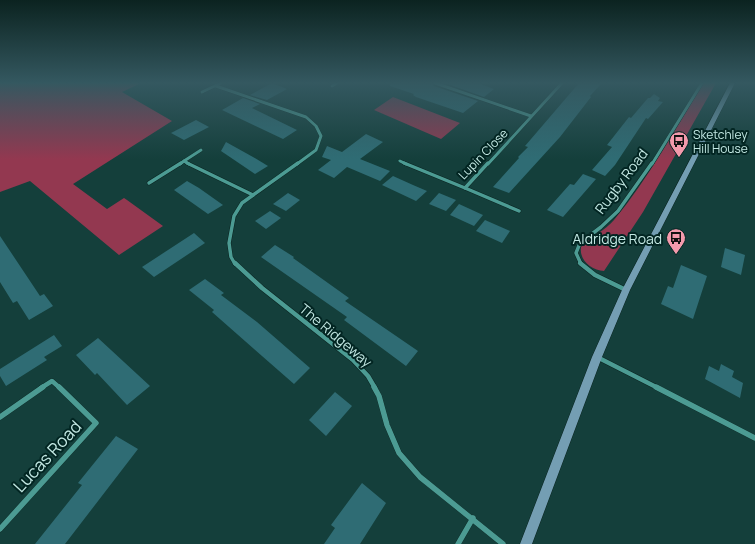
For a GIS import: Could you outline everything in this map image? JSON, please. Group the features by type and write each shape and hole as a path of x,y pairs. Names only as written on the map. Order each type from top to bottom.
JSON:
{"main road":[{"path":"526,544 597,357 626,290 720,108"}],"street":[{"name":"The Ridgeway","path":"280,108 306,117 316,126 321,136 316,150 242,203 234,216 229,243 231,257 237,266 262,288 353,360 368,376 379,396 387,425 399,452 420,477 474,518 504,544"},
{"path":"509,108 531,116"},
{"name":"Lupin Close","path":"400,161 465,188 538,108"},
{"name":"Rugby Road","path":"626,290 595,275 581,264 576,253 580,243 601,227 618,211 642,179 686,108"},
{"path":"149,183 201,150"},
{"path":"184,161 253,194"},
{"path":"465,188 519,211"},
{"path":"597,357 755,438"},
{"name":"Lucas Road","path":"0,417 52,381 96,423 0,529"},
{"path":"458,544 474,518"}],"shaded area":[{"path":"0,108 150,108 172,121 73,184 107,209 124,198 163,226 119,255 30,181 0,192"},
{"path":"376,108 422,108 460,123 441,139 374,110"},
{"path":"688,108 702,108 643,212 604,271 591,267 582,257 581,247 614,220 639,187"}],"building":[{"path":"225,108 253,108 297,130 283,139 222,110"},
{"path":"449,108 469,108 463,113"},
{"path":"557,108 582,108 560,137 509,193 493,187 528,147 525,146"},
{"path":"639,108 657,108 648,119 646,118 615,165 605,176 592,170 612,147 607,145 629,117 631,118"},
{"path":"196,120 209,127 184,140 171,133"},
{"path":"366,134 383,142 360,159 390,171 380,181 347,167 334,178 318,170 331,160 322,157 327,146 342,152"},
{"path":"226,142 268,166 255,174 221,151"},
{"path":"583,174 596,179 563,217 547,210 570,184 574,185"},
{"path":"393,176 427,191 416,201 382,185"},
{"path":"187,181 223,205 208,214 174,190"},
{"path":"288,193 300,200 286,211 273,204"},
{"path":"439,193 456,200 446,211 429,204"},
{"path":"459,204 483,215 474,226 450,215"},
{"path":"270,211 281,218 266,229 255,221"},
{"path":"485,220 510,231 502,243 476,231"},
{"path":"194,233 205,243 154,277 142,267"},
{"path":"0,236 40,296 44,294 53,306 29,320 17,301 13,303 0,282"},
{"path":"275,245 294,257 293,258 349,298 345,301 418,351 406,366 344,320 347,317 261,257"},
{"path":"725,248 745,255 741,275 721,267"},
{"path":"681,265 707,276 693,319 661,304 668,286 673,288"},
{"path":"205,279 224,293 221,295 257,322 310,368 294,384 212,312 214,310 189,290"},
{"path":"54,335 62,346 44,357 47,360 6,386 0,376 0,369"},
{"path":"98,338 150,386 127,405 97,373 95,375 76,355"},
{"path":"721,364 734,371 732,377 743,383 740,398 705,379 709,366 719,371"},
{"path":"335,392 352,406 326,436 309,420"},
{"path":"116,436 138,449 65,544 35,544 82,485 78,483"},
{"path":"362,483 386,503 360,544 324,544 335,528 331,525"}],"place":[{"name":"Sketchley Hill House","path":"679,158"},
{"name":"Aldridge Road","path":"676,255"}]}
